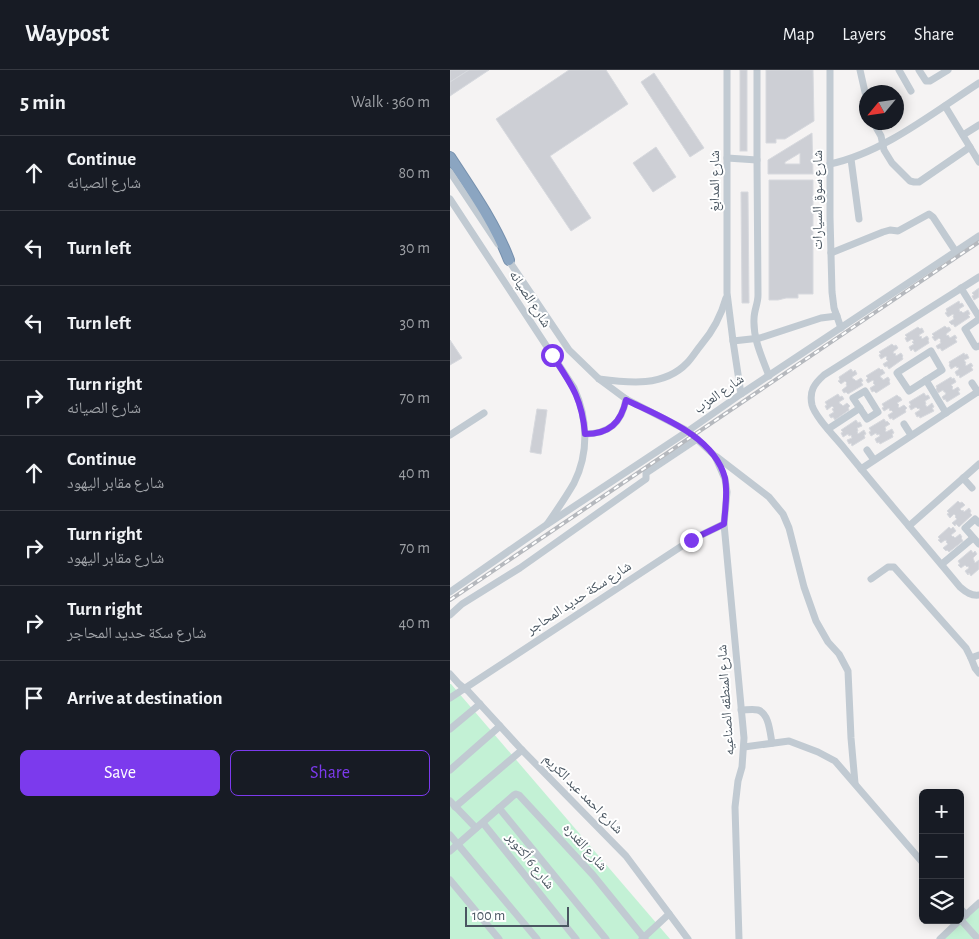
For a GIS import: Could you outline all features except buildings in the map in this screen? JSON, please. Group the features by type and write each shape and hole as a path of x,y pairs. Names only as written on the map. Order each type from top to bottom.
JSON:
{"highway":[{"path":"450,157 492,222 509,260"}],"street":[{"name":"شارع المدابغ","path":"727,70 727,293 741,394"},
{"path":"757,70 758,295 754,326 755,339 768,376"},
{"name":"شارع سوق السيارات","path":"830,70 832,297 841,328"},
{"path":"860,70 863,85"},
{"path":"899,70 911,91"},
{"path":"919,70 926,81 930,81 948,70"},
{"path":"830,164 851,159 884,144 979,83"},
{"path":"945,106 979,162"},
{"path":"963,135 979,125"},
{"path":"878,130 884,144 884,150 892,163 910,181 914,182 919,182 970,147"},
{"path":"727,158 757,160"},
{"path":"851,159 859,218"},
{"name":"شارع الصيانه","path":"450,172 569,350 599,379 626,400 688,431 715,456 769,497 783,514 789,528 813,614 821,631 839,654 848,671 850,728 855,783"},
{"name":"شارع الصيانه","path":"450,199 574,388 581,406 585,434 584,454 578,474 546,526"},
{"path":"831,253 883,232 890,230 898,231 929,214 933,217 956,252"},
{"name":"شارع العزب","path":"450,592 741,394 979,236"},
{"path":"979,277 824,374 815,383 811,395 812,407 819,418 960,587 967,593 975,596 979,595"},
{"path":"961,288 979,318 965,329 975,346 979,346"},
{"name":"شارع المدابغ","path":"599,379 644,382 660,379 680,369 712,331 722,312 727,293"},
{"path":"733,341 760,338 821,318 837,316"},
{"path":"931,351 942,370 926,380 909,391 897,372 931,351"},
{"path":"926,380 946,413"},
{"path":"861,468 978,392 972,382"},
{"path":"585,434 595,434 613,426 620,418 626,400"},
{"path":"828,429 860,408"},
{"path":"450,436 484,413"},
{"path":"904,424 911,435"},
{"path":"450,615 462,604 520,568 646,479 646,473 696,439"},
{"path":"867,450 874,460"},
{"name":"شارع المنطقه الصناعيه","path":"715,456 725,479 727,492 724,524 744,747 735,807 739,939"},
{"path":"909,526 979,464"},
{"path":"963,478 972,488"},
{"path":"979,523 975,519 965,528 979,544"},
{"name":"شارع سكة حديد المحاجر","path":"450,698 691,540 724,524"},
{"path":"942,564 973,538"},
{"path":"871,579 888,567 894,567 966,648 979,673"},
{"path":"971,658 979,655"},
{"name":"شارع احمد عبد الكريم","path":"450,674 626,856 688,939"},
{"path":"450,730 480,704"},
{"path":"741,710 758,710 764,714 772,743"},
{"path":"450,770 500,726"},
{"path":"744,747 789,741 834,760 919,859"},
{"path":"476,828 453,804 522,750"},
{"name":"شارع القدره","path":"499,808 514,795 519,795 593,875 643,938"},
{"path":"450,851 499,808 606,939"},
{"name":"شارع 6 أكتوبر","path":"482,823 576,939"},
{"path":"450,835 537,939"},
{"path":"450,880 499,939"},
{"path":"964,917 979,903"},
{"path":"643,938 669,914"},
{"path":"964,922 978,939"},
{"path":"940,939 956,924"}],"green space":[{"path":"451,684 670,939 450,939"},
{"path":"979,907 979,939 943,939 960,924 964,924 964,920"}],"railway":[{"path":"450,600 979,242"}],"route":[{"path":"552,355 578,397 583,415 585,434 595,434 613,426 620,418 626,400 688,431 715,456 721,467 727,492 724,524 691,540"}]}
